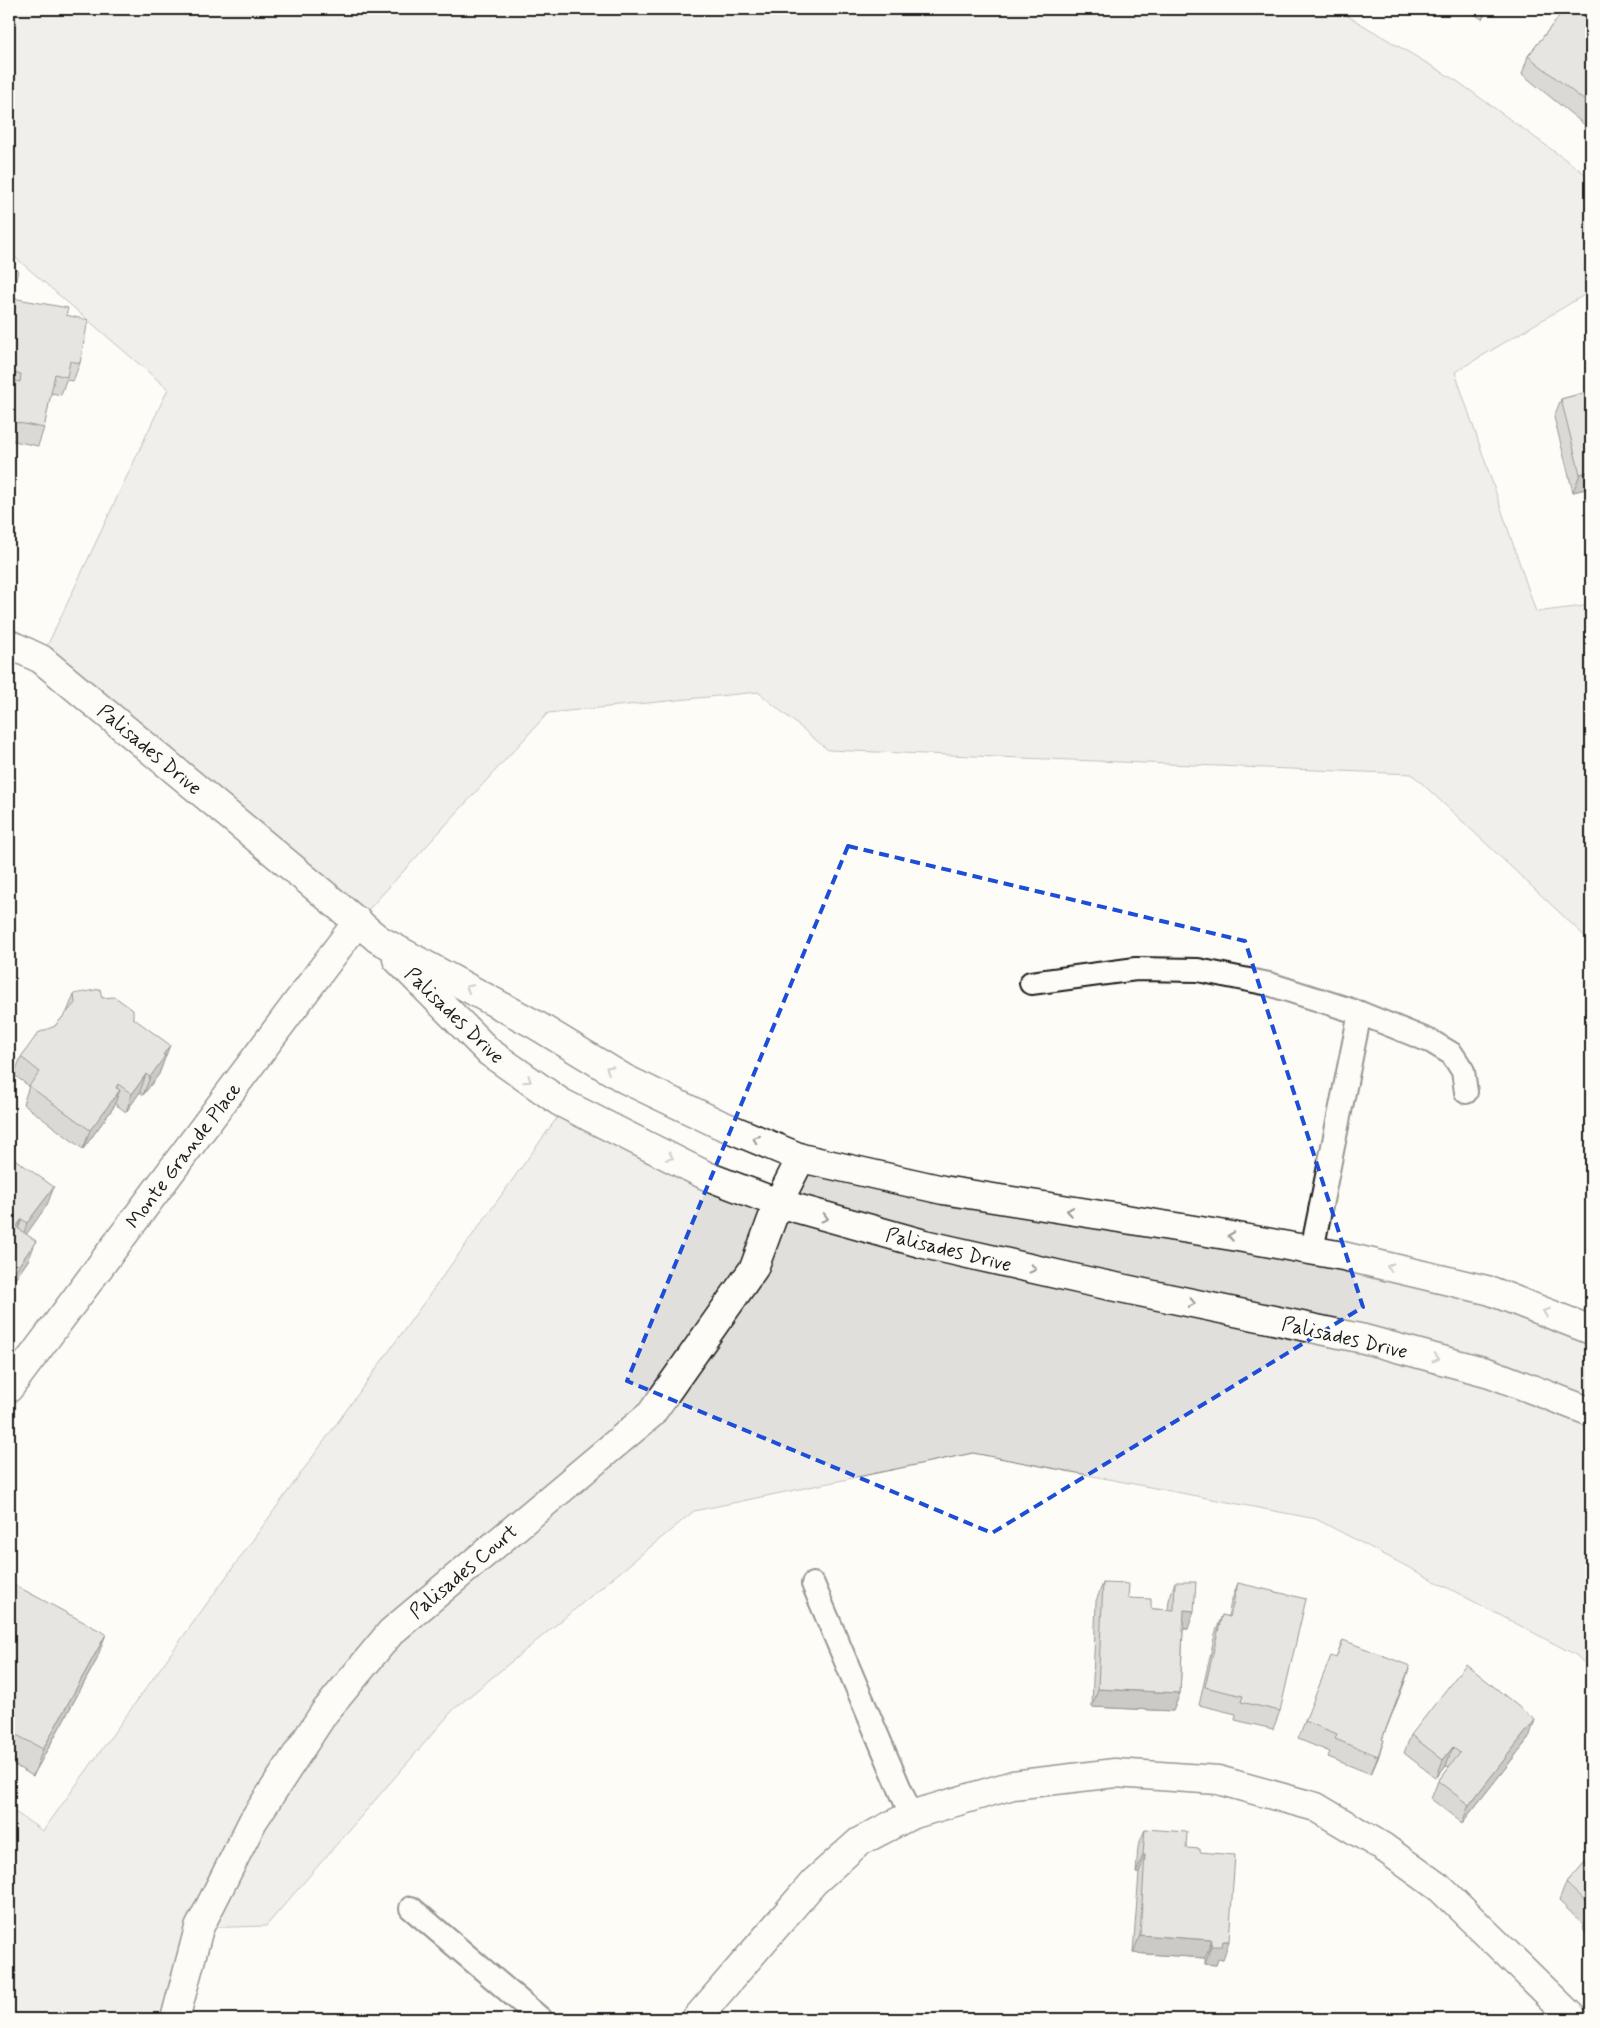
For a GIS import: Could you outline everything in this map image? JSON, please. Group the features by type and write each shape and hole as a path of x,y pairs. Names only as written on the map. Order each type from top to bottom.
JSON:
{"street":[{"name":"Palisades Drive","path":"9,644 41,659 358,921 378,939 488,1052 560,1102 707,1176 778,1203 934,1247 1087,1282 1364,1339 1490,1373 1591,1412"},
{"name":"Monte Grande Place","path":"9,1388 358,921"},
{"name":"Palisades Drive","path":"378,939 536,1024 625,1079 719,1124 801,1158 943,1190 1312,1250 1491,1291 1591,1330"},
{"name":"Palisades Court","path":"175,2019 199,1928 252,1821 324,1712 391,1632 651,1414 754,1268 778,1203 801,1158"},
{"path":"696,2019 814,1882 859,1842 910,1815 1014,1785 1115,1773 1218,1780 1316,1807 1383,1847 1441,1889 1574,2019"}],"lane":[{"path":"1031,983 1136,969 1198,970 1268,984 1360,1013 1432,1042 1452,1054 1463,1071 1466,1092"},
{"path":"1312,1250 1360,1013"},
{"path":"813,1584 910,1815"},
{"path":"411,1908 542,2019"}],"highlighted area":[{"path":"848,846 1245,941 1363,1307 992,1533 627,1381"}],"shaded area":[{"path":"9,9 1336,9 1457,81 1591,178 1591,291 1455,372 1536,612 1591,605 1591,942 1412,774 828,750 758,692 548,713 358,921 41,659 168,389 9,252"},
{"path":"567,1104 774,1201 801,1158 1125,1220 1579,1324 1591,1290 1591,1670 1576,1655 1316,1519 973,1453 694,1511 454,1709 266,1926 199,1928 175,2019 9,2019 9,1808 43,1831"}],"building":[{"path":"1565,9 1591,10 1591,106 1528,56"},
{"path":"9,268 18,270 12,298 68,308 66,315 88,320 80,363 70,361 67,377 55,374 44,428 9,421 9,384 15,385 16,381 20,382 21,374 9,372"},
{"path":"1591,391 1591,471 1580,474 1561,399"},
{"path":"100,989 102,998 115,997 133,1010 133,1018 170,1045 163,1055 165,1056 150,1077 146,1074 132,1094 118,1084 116,1088 120,1090 90,1130 29,1086 40,1072 21,1057 38,1033 55,1026 75,1003 74,994"},
{"path":"9,1155 54,1187 27,1223 22,1219 16,1227 36,1241 9,1279"},
{"path":"9,1582 106,1634 43,1749 9,1731"},
{"path":"1175,1582 1196,1582 1194,1611 1184,1610 1180,1693 1098,1689 1103,1583 1129,1584 1128,1598 1151,1599 1151,1607 1153,1609 1174,1610"},
{"path":"1238,1583 1306,1599 1280,1711 1241,1702 1243,1696 1205,1687 1222,1615 1230,1617"},
{"path":"1343,1640 1410,1666 1382,1739 1384,1740 1378,1756 1335,1739 1337,1734 1305,1721 1331,1656 1336,1658"},
{"path":"1466,1664 1535,1720 1469,1805 1438,1781 1460,1753 1453,1747 1443,1760 1411,1735"},
{"path":"1145,1829 1187,1832 1186,1848 1200,1849 1200,1852 1235,1855 1229,1941 1223,1941 1222,1946 1211,1946 1212,1940 1140,1935"},
{"path":"1591,1856 1591,1907 1566,1883"}]}
